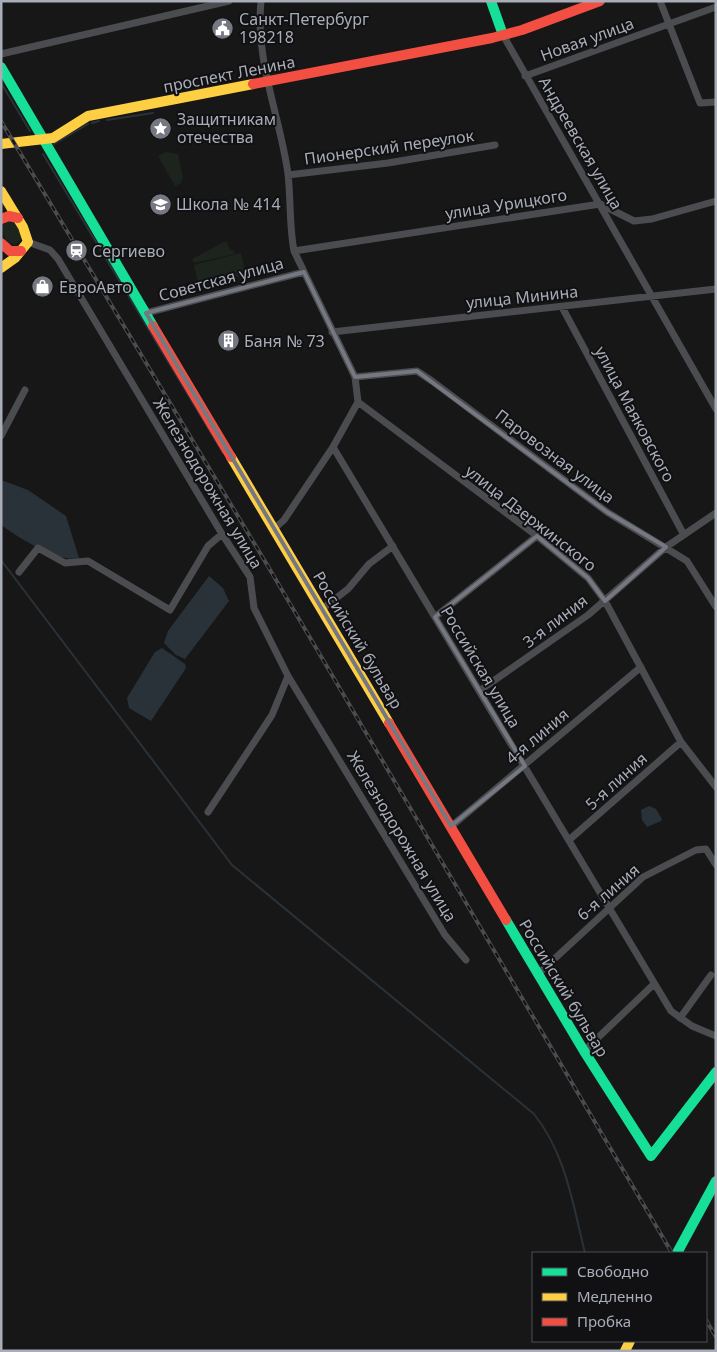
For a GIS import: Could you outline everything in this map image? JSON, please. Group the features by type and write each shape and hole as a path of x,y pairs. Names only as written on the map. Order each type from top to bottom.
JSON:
{"street":[{"path":"1,54 229,1"},
{"path":"262,1 260,41 288,175 289,217 294,251 355,377 358,402 332,447 284,520 275,528"},
{"name":"Андреевская улица","path":"491,1 503,35 525,76 600,204 716,410"},
{"name":"проспект Ленина","path":"1,144 53,138 88,116 503,35 522,30 600,1"},
{"path":"660,1 700,102 716,102"},
{"name":"Новая улица","path":"525,76 716,7"},
{"name":"Российский бульвар","path":"1,67 40,138 50,148 146,313 452,825 538,974 650,1156 716,1072"},
{"name":"Пионерский переулок","path":"288,175 388,163 495,145"},
{"path":"3,195 1,218 9,216 18,218"},
{"path":"1,268 21,251 28,242 26,233 3,195"},
{"path":"600,204 634,221 652,219 716,201"},
{"name":"улица Урицкого","path":"294,251 600,204"},
{"name":"Железнодорожная улица","path":"28,242 50,250 58,259 222,534 250,577 254,608 288,676 445,935 466,960"},
{"path":"1,243 10,251 21,251"},
{"name":"Советская улица","path":"146,313 304,272"},
{"name":"улица Минина","path":"332,332 716,289"},
{"name":"улица Маяковского","path":"562,306 684,534"},
{"name":"Паровозная улица","path":"355,377 417,372 607,512 687,561 716,607"},
{"path":"1,436 25,390"},
{"name":"улица Дзержинского","path":"358,402 537,536 588,578 606,601 681,742 716,786"},
{"name":"Российская улица","path":"332,447 610,907 654,984 671,1010 680,1018 716,1036"},
{"name":"3-я линия","path":"479,691 526,660 606,601 666,547 716,513"},
{"path":"19,572 38,548 65,563 88,561 170,610 208,546 222,534"},
{"path":"435,617 537,536"},
{"path":"322,608 348,589 369,564 393,546"},
{"name":"4-я линия","path":"452,825 525,766 641,667"},
{"path":"208,812 272,715 288,676"},
{"name":"5-я линия","path":"569,840 681,742"},
{"name":"6-я линия","path":"538,974 643,877 696,850 706,849 716,865"},
{"path":"680,1018 711,975"},
{"path":"584,1051 654,984"},
{"path":"678,1252 716,1181"}],"highlighted area":[{"path":"304,272 355,377 417,371 607,512 666,547 605,601 588,578 537,536 435,617 525,766 451,826 146,313"}],"shaded area":[{"path":"166,152 178,154 183,178 181,183 175,186 158,156"},
{"path":"5,221 14,221 21,234 21,239 16,245 8,243 5,237 2,229"},
{"path":"226,241 231,251 233,250 235,254 194,263 192,259"},
{"path":"241,253 246,275 199,286 194,265"},
{"path":"1,480 28,490 66,516 79,558 70,559 50,553 1,525"},
{"path":"209,576 223,588 229,601 185,659 176,655 164,643 168,631"},
{"path":"162,648 185,664 186,668 151,721 129,708 127,698 155,652"},
{"path":"649,806 656,809 662,819 647,827 642,820 641,810"}],"waterway":[{"path":"1,83 30,131"},
{"path":"107,120 153,113"},
{"path":"92,123 99,121"},
{"path":"54,144 88,124"},
{"path":"43,154 223,453"},
{"path":"1,560 232,865 534,1114 545,1129 561,1163 572,1198 585,1252"}],"railway":[{"path":"1,121 269,568 671,1252"},
{"path":"707,1322 716,1337"}],"traffic: fast":[{"path":"491,1 503,35"},
{"path":"1,67 153,326"},
{"path":"506,920 584,1051 651,1156 716,1072"},
{"path":"678,1252 716,1181"}],"traffic: slow":[{"path":"1,144 53,138 88,116 253,84"},
{"path":"1,191 23,227 28,242 15,258 1,268"},
{"path":"231,457 389,723"},
{"path":"625,1351 630,1342"}],"traffic: jam":[{"path":"253,84 492,38 522,30 600,1"},
{"path":"1,219 9,216 18,218"},
{"path":"1,243 10,251 21,251"},
{"path":"153,326 231,457"},
{"path":"389,723 506,920"}],"place":[{"name":"Санкт-Петербург 198218","path":"223,28"},
{"name":"Защитникам отечества","path":"161,128"},
{"name":"Школа № 414","path":"160,204"},
{"name":"Сергиево","path":"76,251"},
{"name":"ЕвроАвто","path":"43,287"},
{"name":"Баня № 73","path":"228,341"}]}
